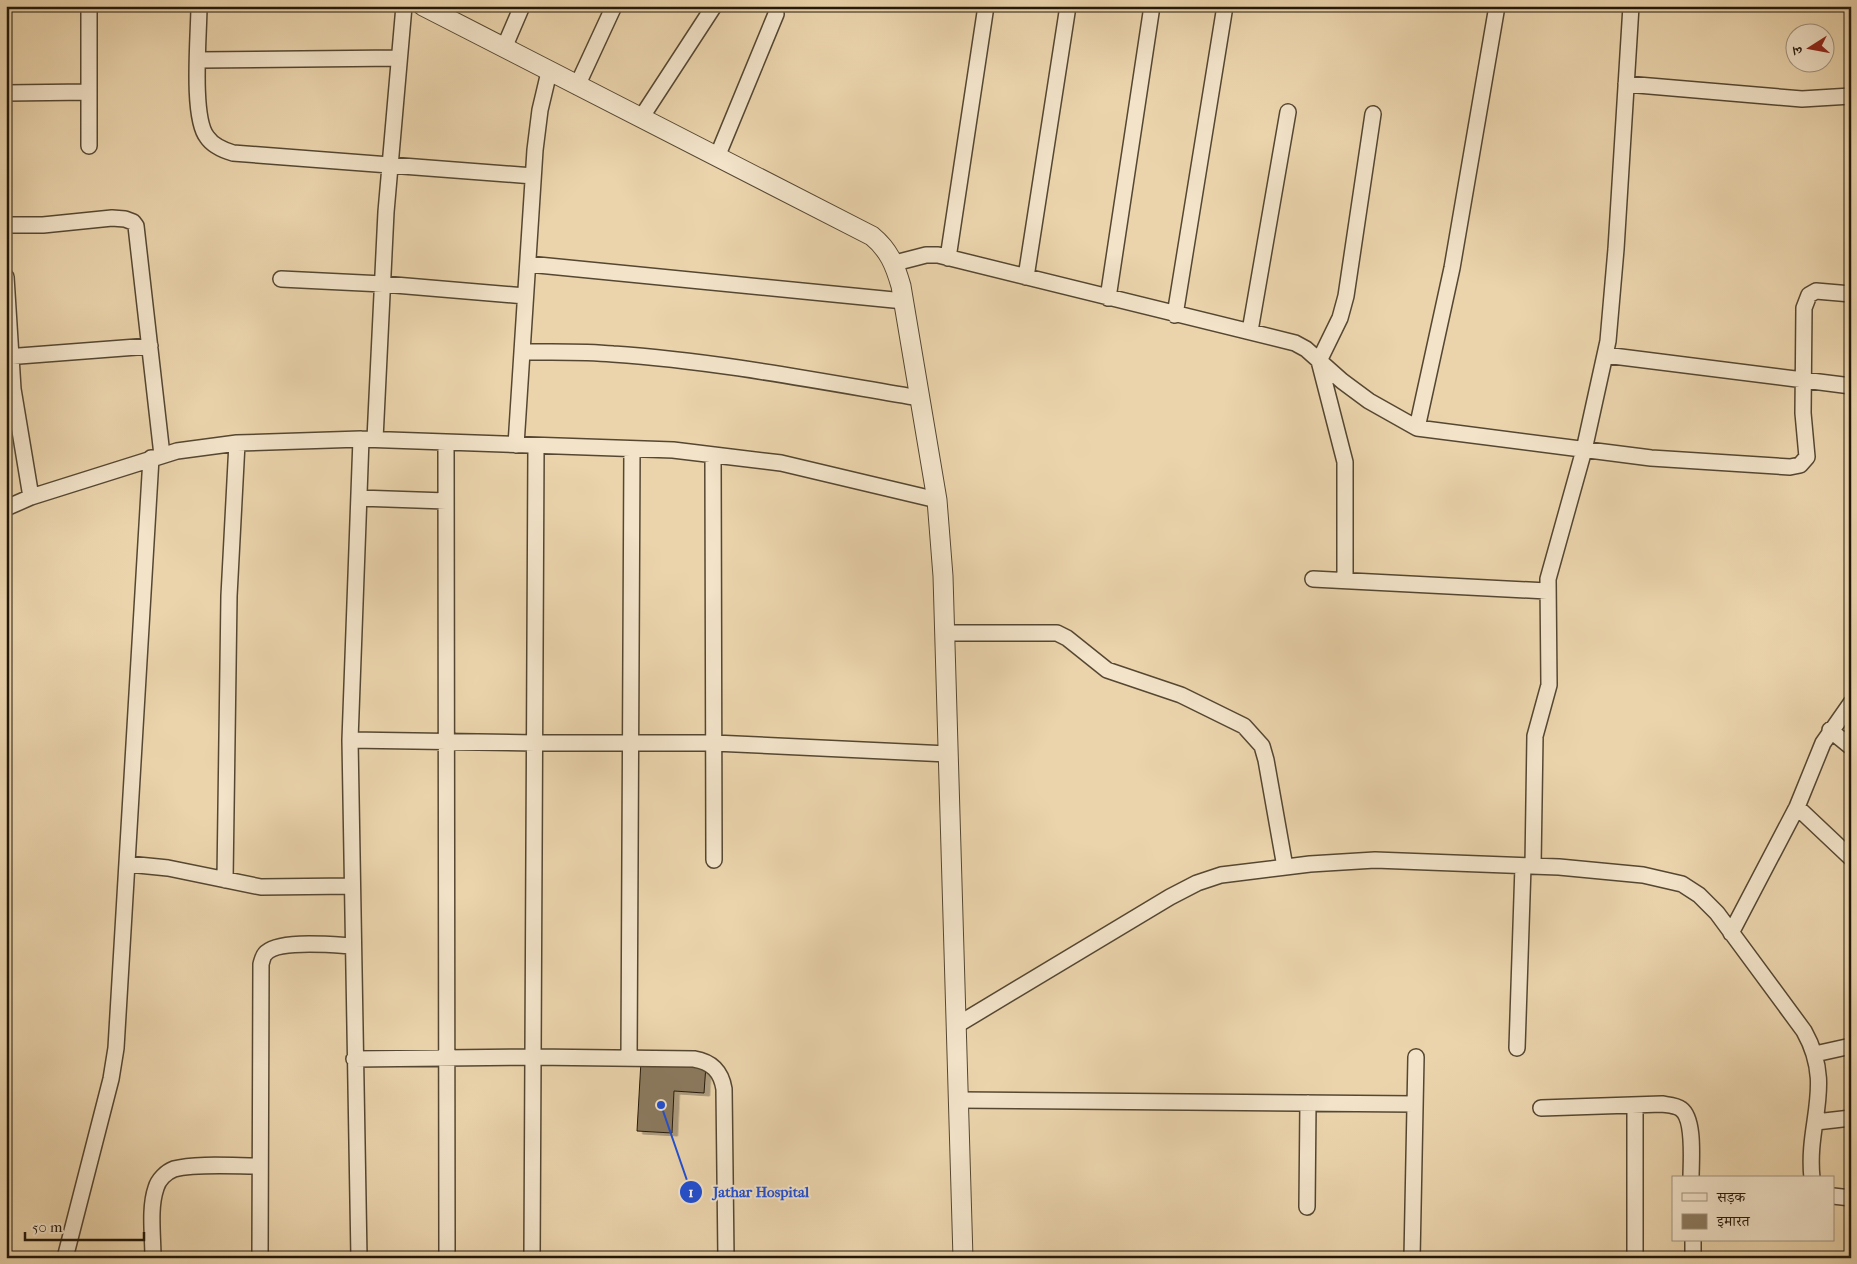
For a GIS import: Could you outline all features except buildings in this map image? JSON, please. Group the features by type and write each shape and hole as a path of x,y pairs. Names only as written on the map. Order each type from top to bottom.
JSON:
{"street":[{"path":"89,6 89,146"},
{"path":"199,6 198,110 206,137 224,150 233,153 533,176"},
{"path":"359,1258 354,1059 350,740 359,498 368,439 383,284 390,165 404,6"},
{"path":"423,6 872,236 884,246 895,263 904,301 937,500 945,633 963,1258"},
{"path":"504,48 522,6"},
{"path":"577,86 614,6"},
{"path":"641,118 714,6"},
{"path":"948,258 986,6"},
{"path":"1026,277 1068,6"},
{"path":"1108,298 1152,6"},
{"path":"1175,315 1225,6"},
{"path":"1417,428 1452,268 1497,6"},
{"path":"1517,1048 1534,736 1550,685 1548,591 1550,570 1584,450 1605,355 1612,296 1631,6"},
{"path":"717,157 776,14"},
{"path":"198,60 400,58"},
{"path":"516,445 537,128 549,72"},
{"path":"1626,84 1802,99 1851,96"},
{"path":"6,93 89,92"},
{"path":"1250,331 1288,112"},
{"path":"1345,580 1345,462 1319,361 1340,318 1346,296 1373,114"},
{"path":"6,225 43,225 112,218 133,222 138,234 150,346 157,457 128,864 120,1009 111,1079 65,1258"},
{"path":"895,263 926,255 948,258 1295,343 1342,382 1370,401 1417,428 1660,458 1790,467 1800,465 1806,457 1807,448 1803,413 1806,299 1816,292 1851,294"},
{"path":"528,264 904,301"},
{"path":"6,277 8,357 31,497"},
{"path":"281,279 383,284 525,296"},
{"path":"8,357 150,346"},
{"path":"522,352 610,353 644,356 773,374 920,398"},
{"path":"1605,355 1851,386"},
{"path":"6,508 31,497 157,457 206,446 237,443 368,439 673,450 790,464 937,500"},
{"path":"225,880 229,596 237,443"},
{"path":"446,443 447,1258"},
{"path":"532,1258 536,446"},
{"path":"629,1058 632,449"},
{"path":"713,455 714,860"},
{"path":"359,498 446,501"},
{"path":"1313,579 1548,591"},
{"path":"945,633 1057,633 1107,670 1182,695 1244,726 1262,746 1286,867"},
{"path":"1731,933 1797,807 1815,760 1830,730 1851,703"},
{"path":"1830,730 1851,747"},
{"path":"350,740 714,743 948,754"},
{"path":"1797,807 1851,858"},
{"path":"956,1025 1170,897 1197,883 1221,876 1286,867 1375,860 1528,866 1643,875 1682,884 1699,895 1731,933 1804,1031 1816,1054 1820,1073 1812,1176"},
{"path":"128,864 168,868 261,887 352,886"},
{"path":"260,1258 259,980 261,964 266,953 276,947 291,945 353,946"},
{"path":"1816,1054 1851,1046"},
{"path":"1412,1258 1416,1057"},
{"path":"354,1059 629,1058 703,1060 711,1064 721,1074 724,1089 726,1258"},
{"path":"959,1100 1415,1104"},
{"path":"1307,1207 1308,1103"},
{"path":"1635,1104 1635,1258"},
{"path":"1541,1108 1635,1104 1662,1104 1680,1108 1686,1114 1690,1134 1691,1176"},
{"path":"1816,1122 1851,1118"},
{"path":"153,1258 154,1200 156,1188 162,1177 173,1170 189,1167 259,1166"},
{"path":"1834,1196 1851,1198"},
{"path":"1693,1242 1693,1258"}],"place":[{"name":"Jathar Hospital","path":"661,1105"}]}
